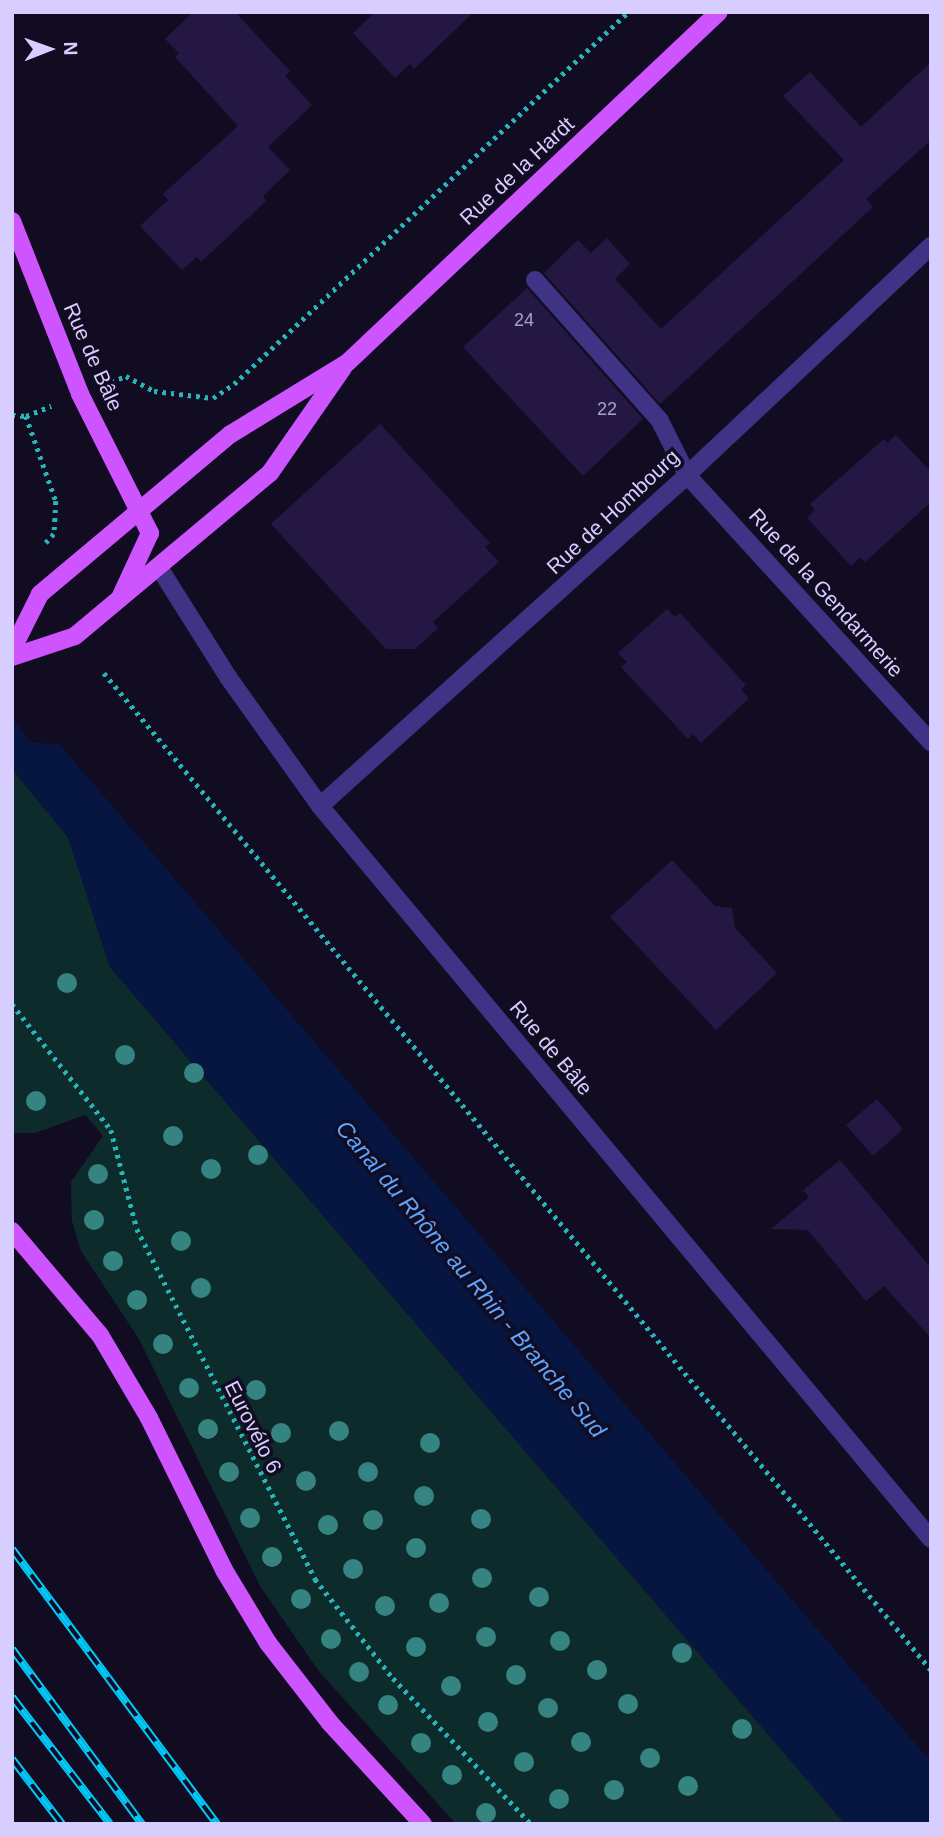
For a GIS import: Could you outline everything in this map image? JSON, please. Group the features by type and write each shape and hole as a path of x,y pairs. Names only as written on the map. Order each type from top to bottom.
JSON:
{"main road":[{"name":"Rue de la Hardt","path":"12,650 40,594 141,507 231,435 347,363 719,12"},
{"name":"Rue de Bâle","path":"12,221 80,394 141,507"},
{"name":"Rue de la Hardt","path":"12,657 75,636 160,569 270,473 347,363"},
{"name":"Rue de la Hardt","path":"119,601 150,533 141,507"},
{"path":"12,1231 100,1335 149,1418 224,1570 268,1643 331,1723 423,1824"}],"street":[{"name":"Rue de Hombourg","path":"320,806 687,475 931,246"},
{"name":"Rue de la Gendarmerie","path":"535,280 660,421 687,475 927,730"},
{"name":"Rue de Bâle","path":"160,569 228,677 320,806 931,1539"}],"path":[{"path":"80,394 126,376 154,391 213,398 234,384 628,12"},
{"path":"12,415 26,416 56,501 54,534 37,552"},
{"path":"104,673 931,1670"},
{"name":"Eurovélo 6","path":"12,1004 111,1130 137,1230 315,1579 393,1678 531,1824"}],"green space":[{"path":"12,769 68,837 110,967 845,1824 456,1824 318,1670 260,1586 139,1339 81,1251 72,1221 71,1182 103,1136 85,1115 35,1133 12,1133"}],"water":[{"name":"Canal du Rhône au Rhin - Branche Sud","path":"12,718 31,742 60,745 931,1762 931,1824 845,1824 110,967 68,837 12,769"}],"building":[{"path":"193,12 235,12 290,71 285,76 312,105 268,147 290,170 263,196 266,201 201,262 197,257 182,270 140,226 168,200 163,194 238,126 175,57 179,53 165,39"},
{"path":"375,12 474,12 414,69 410,64 395,78 353,33"},
{"path":"931,62 931,140 866,199 873,207 660,404 544,273 578,240 591,253 607,238 630,264 615,279 661,329 844,160 783,96 810,72 861,127"},
{"path":"527,288 643,419 583,476 463,347"},
{"path":"380,424 490,543 485,547 499,562 433,622 438,628 415,649 386,649 271,524"},
{"path":"896,435 931,472 931,502 865,562 860,557 851,566 807,518 815,510 810,504 884,439 887,443"},
{"path":"667,609 675,617 680,613 746,685 741,690 749,698 701,743 693,734 688,739 621,667 627,662 618,653"},
{"path":"672,860 715,906 732,908 735,928 777,973 716,1030 610,917"},
{"path":"877,1099 903,1129 873,1156 846,1125"},
{"path":"840,1160 931,1268 931,1338 884,1286 866,1301 808,1230 771,1229 809,1197 803,1190"}],"railway":[{"path":"12,1549 217,1824"},
{"path":"12,1649 142,1824"},
{"path":"12,1697 110,1824"},
{"path":"12,1759 62,1824"}]}
